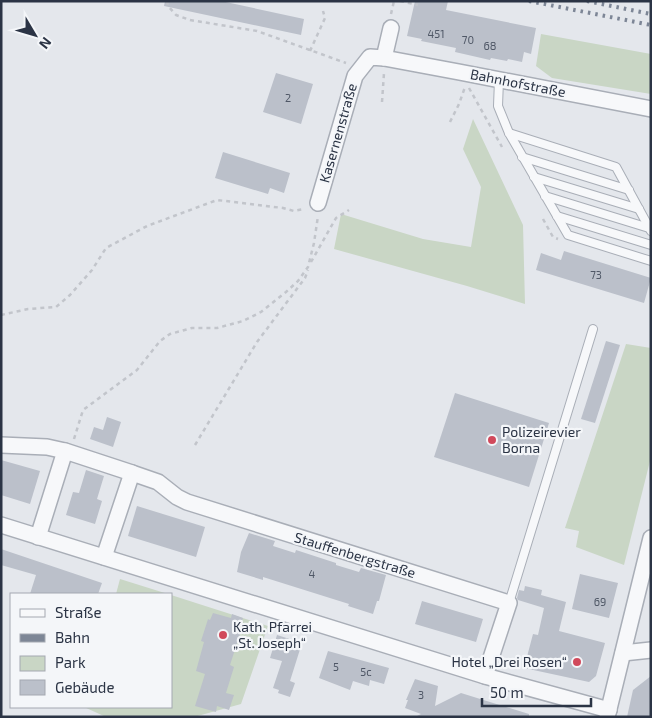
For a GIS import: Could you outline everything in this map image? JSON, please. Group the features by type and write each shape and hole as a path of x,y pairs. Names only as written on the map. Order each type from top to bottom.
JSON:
{"street":[{"path":"385,64 390,28"},
{"name":"Bahnhofstraße","path":"362,66 370,57 385,64 500,80 651,109"},
{"name":"Kasernenstraße","path":"318,203 355,76 362,66"},
{"name":"Stauffenbergstraße","path":"1,445 47,446 67,452 158,482 177,497 205,508 509,603"},
{"path":"38,536 67,452"},
{"path":"104,557 132,473"},
{"path":"1,525 608,713 651,538"},
{"path":"485,676 509,603"},
{"path":"623,653 651,650"}],"lane":[{"path":"500,80 498,106 509,133 568,236 651,261"},
{"path":"509,133 616,167 650,230"},
{"path":"522,157 629,190"},
{"path":"534,177 639,209"},
{"path":"545,196 650,230"},
{"path":"557,216 651,245"},
{"path":"509,603 593,329"}],"path":[{"path":"167,1 168,6 176,15 190,20 257,31 342,63 362,66"},
{"path":"400,1 418,5"},
{"path":"310,51 325,18 323,11"},
{"path":"382,102 385,64"},
{"path":"450,122 466,83 502,147"},
{"path":"1,315 28,309 56,307 70,295 92,270 106,248 147,226 217,200 294,211 318,203 314,243 305,278 257,342 196,444"},
{"path":"67,452 83,410 137,370 160,341 170,334 192,328 217,328 242,321 261,312 298,281 336,218 349,210"}],"green space":[{"path":"541,34 651,54 651,94 552,78 536,66"},
{"path":"473,119 523,225 525,304 334,249 341,214 423,239 471,247 481,187 463,149"},
{"path":"626,344 651,348 651,457 624,565 576,547 579,531 565,528"},
{"path":"120,579 165,593 116,593"},
{"path":"172,595 268,626 241,704 194,717 106,717 86,708 172,708"}],"building":[{"path":"165,1 221,1 304,19 301,35 164,6"},
{"path":"415,1 448,1 446,10 536,28 531,54 524,52 522,62 508,59 507,61 491,58 490,60 455,52 456,48 421,41 422,39 407,36"},
{"path":"276,73 313,84 301,124 263,112"},
{"path":"223,152 290,173 284,193 270,188 268,194 215,178"},
{"path":"564,251 651,278 644,303 536,270 541,253 561,260"},
{"path":"606,341 620,345 595,423 581,419"},
{"name":"Polizeirevier Borna","path":"455,393 549,423 529,487 434,457"},
{"path":"107,417 121,422 113,447 90,439 94,427 103,430"},
{"path":"1,460 40,471 30,504 1,495"},
{"path":"86,470 104,476 97,499 102,501 95,524 66,515 73,492 79,493"},
{"path":"137,506 205,527 196,557 128,536"},
{"path":"249,533 275,541 273,546 295,553 296,550 359,572 361,568 386,575 379,601 377,601 373,614 348,606 349,604 263,577 263,580 237,572 241,552"},
{"path":"1,549 102,583 98,593 30,593 36,575 1,565"},
{"path":"580,574 618,583 609,618 572,609"},
{"path":"525,586 542,590 541,595 566,602 559,631 605,643 596,676 589,682 524,668 533,634 538,635 544,608 518,600 519,590 524,591"},
{"path":"422,601 483,619 476,642 415,624"},
{"path":"213,613 231,618 232,614 243,618 240,625 242,626 241,631 230,665 234,667 226,693 234,695 229,710 217,706 216,712 195,706 205,674 196,671 204,642 201,641 208,619 210,620"},
{"path":"277,635 302,643 290,681 295,683 290,697 278,693 279,690 273,688 282,661 270,658"},
{"path":"328,651 389,668 384,684 370,680 369,686 353,681 350,690 319,678"},
{"path":"651,676 651,717 627,717 633,690"},
{"path":"415,679 438,686 435,706 461,693 529,714 529,717 415,717 421,714 405,708 408,700 406,700"}],"railway":[{"path":"529,1 651,25"},
{"path":"587,1 651,14"}],"place":[{"name":"Polizeirevier Borna","path":"492,440"},
{"name":"Kath. Pfarrei „St. Joseph“","path":"223,635"},
{"name":"Hotel „Drei Rosen“","path":"577,662"}]}
